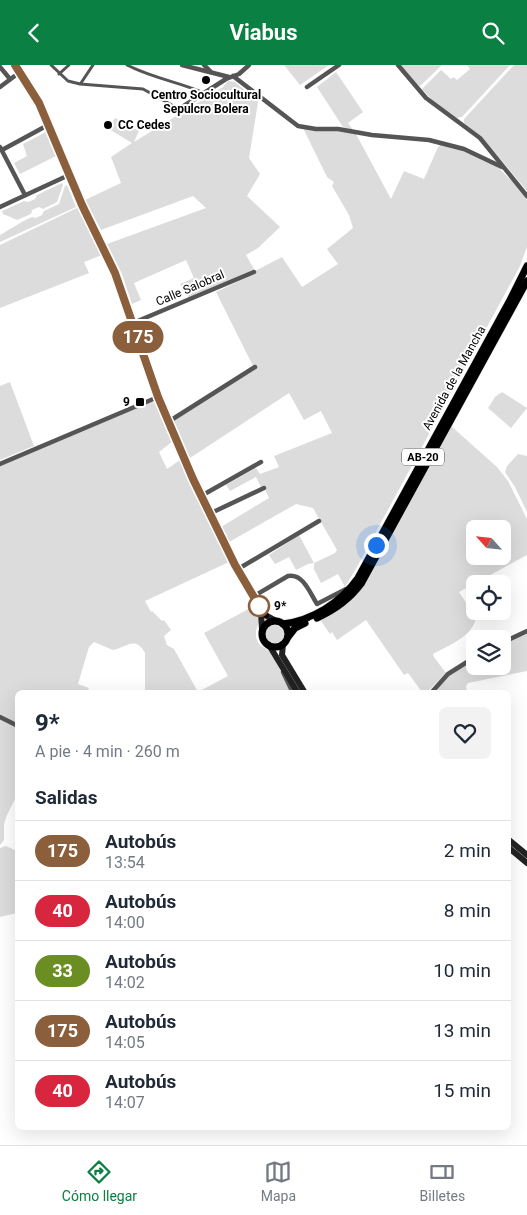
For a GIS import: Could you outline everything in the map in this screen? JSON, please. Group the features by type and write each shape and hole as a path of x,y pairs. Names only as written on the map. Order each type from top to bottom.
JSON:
{"main road":[{"path":"15,65 39,103 68,175 115,273 158,397 209,514 265,615 288,623"},
{"name":"Avenida de la Mancha","path":"288,623 318,613 336,602 358,578 527,266"},
{"name":"Avenida de la Mancha","path":"288,623 324,615 339,607 361,584 527,281"},
{"path":"261,609 264,640 269,645 296,690"},
{"path":"262,630 269,622 288,623"},
{"path":"288,623 288,637 283,644 282,655 303,690"},
{"name":"Avenida de la Mancha","path":"288,623 292,630 288,637"},
{"path":"269,645 275,647 283,644"},
{"path":"511,842 527,855"},
{"path":"511,850 527,863"}],"street":[{"path":"50,65 68,81 80,84 143,89 179,109 226,79 238,74 249,65"},
{"path":"59,74 69,65"},
{"path":"80,84 93,65"},
{"path":"127,65 142,73 192,88 205,94"},
{"path":"182,65 226,77 233,76 298,126 429,140 464,149 502,167"},
{"path":"204,65 212,73"},
{"path":"307,87 339,65"},
{"path":"398,65 426,98 480,138 527,195"},
{"path":"0,67 10,79"},
{"path":"0,87 20,72"},
{"path":"25,195 1,148 48,125"},
{"path":"0,206 68,175"},
{"name":"Calle Salobral","path":"133,323 254,272"},
{"path":"168,422 255,367"},
{"path":"0,464 158,397"},
{"path":"201,496 261,462"},
{"path":"209,514 264,488"},
{"path":"238,569 319,521"},
{"path":"254,596 293,575 301,579 317,604 347,589"},
{"path":"511,639 527,631"},
{"path":"434,690 448,674 466,662"},
{"path":"280,664 291,690"},
{"path":"0,717 15,724"}],"shaded area":[{"path":"284,65 329,65 300,85"},
{"path":"401,65 442,65 420,86"},
{"path":"467,65 510,65 462,117 456,118 434,102 422,89 441,70 451,79 454,77 457,80 470,69"},
{"path":"514,65 527,65 527,191 482,137 464,123 464,119"},
{"path":"336,72 363,112 348,123 353,130 343,127 317,87"},
{"path":"228,81 235,82 258,102 249,158 260,174 247,196 280,227 258,248 246,255 255,271 282,257 302,287 338,264 327,249 353,228 349,215 332,186 334,182 327,177 303,128 337,129 356,134 391,199 404,171 424,179 438,147 442,144 463,149 498,167 527,197 527,247 520,266 345,587 338,574 321,583 314,569 314,563 335,553 337,550 313,508 296,504 229,542 221,527 269,498 264,487 261,487 256,477 230,491 226,485 256,468 260,474 279,467 274,456 332,433 321,411 304,420 289,393 190,458 173,421 254,368 216,292 256,273 189,298 180,284 194,278 186,260 134,283 141,300 132,304 122,274 107,244 206,208 193,196 101,230 85,200 121,183 111,157 132,143 109,129 115,118 139,131 134,142 223,87"},
{"path":"46,132 56,156 20,174 14,163 27,156 23,144"},
{"path":"62,183 57,202 43,209 39,207 32,210 31,214 17,220 3,214 2,211 24,201 28,202 35,199 37,195"},
{"path":"67,185 76,207 0,242 0,235 32,217 36,218 42,215 44,211 59,204"},
{"path":"79,207 102,255 84,262 89,273 0,308 0,245"},
{"path":"10,382 34,446 0,460 0,386"},
{"path":"502,392 527,408 511,428 488,408 495,397"},
{"path":"148,403 157,403 173,441 159,452 167,469 180,460 229,562 145,601 151,612 162,621 164,620 171,630 164,636 167,645 174,649 197,690 145,690 145,653 138,645 130,644 113,650 94,642 89,647 78,684 89,688 88,690 15,690 15,724 0,715 0,466"},
{"path":"451,426 497,467 508,481 527,519 527,555 511,564 511,520 466,520 466,565 509,565 490,575 466,575 466,588 459,592 466,603 466,620 475,620 474,625 470,630 466,630 466,634 453,644 433,654 446,673 429,690 421,690 408,673 404,675 366,620 337,640 332,632 330,634 321,621 342,607"},
{"path":"518,454 527,456 527,512 515,487 505,472 507,466"},
{"path":"299,535 314,563 296,570 289,557 275,564 269,555"},
{"path":"254,606 259,617 256,631 257,640 260,645 272,654 290,690 202,690 228,676 204,633"},
{"path":"275,623 285,630 286,634 279,644 275,645 265,638 264,634 271,624"},
{"path":"527,632 527,671 511,674 511,641"},
{"path":"466,664 466,675 507,675 468,683 467,690 435,690 450,674"},
{"path":"0,718 15,726 15,799 4,824 4,840 0,845"},
{"path":"6,846 15,850 15,913 0,917 0,848"}],"bus line":[{"name":"175","path":"15,65 39,103 68,175 115,273 158,397 193,479 235,565 261,609"}],"place":[{"name":"Centro Sociocultural Sepulcro Bolera","path":"206,80"},
{"name":"CC Cedes","path":"108,125"},
{"name":"9","path":"140,402"},
{"name":"9*","path":"259,606"}],"route":[{"path":"259,606 258,603 265,615 283,624 318,613 336,602 353,586 376,545"}]}
